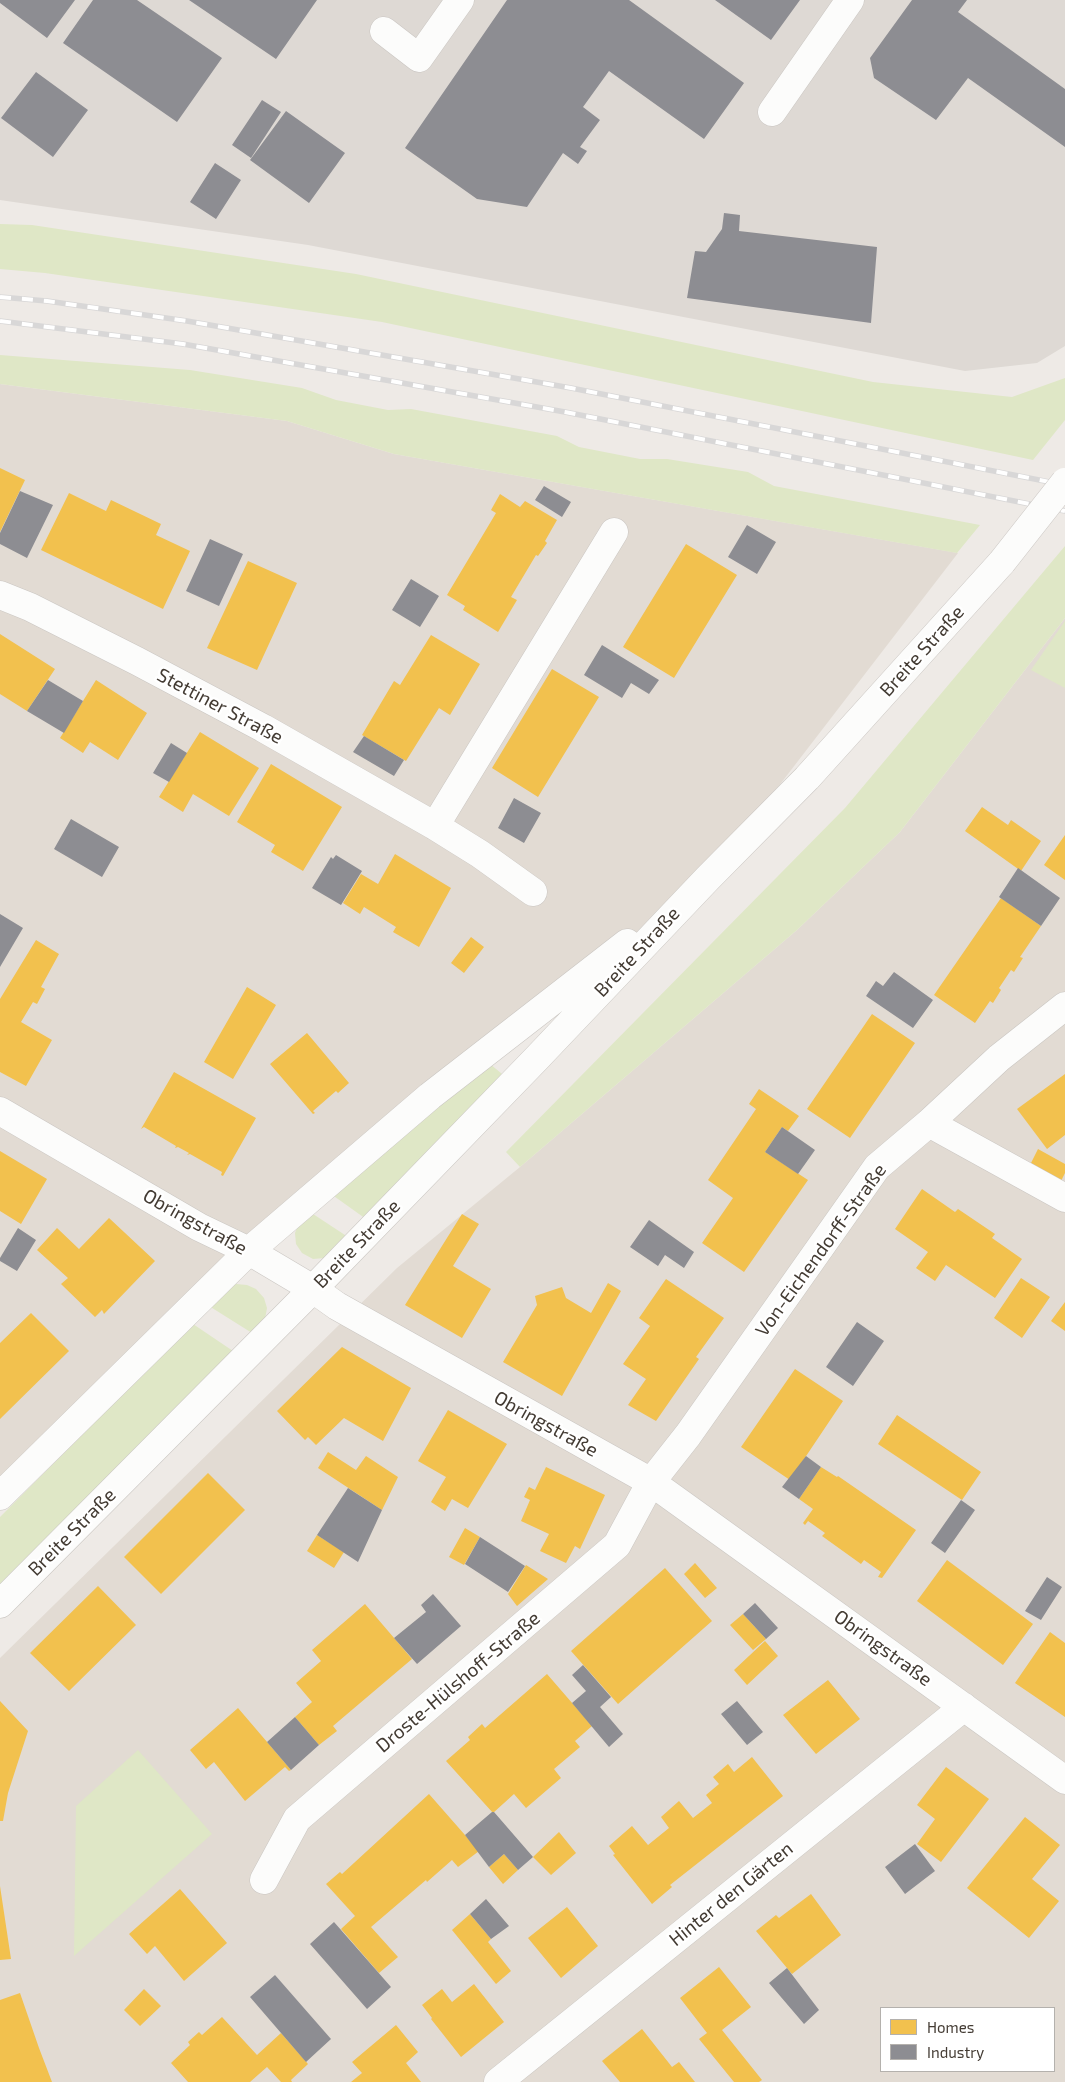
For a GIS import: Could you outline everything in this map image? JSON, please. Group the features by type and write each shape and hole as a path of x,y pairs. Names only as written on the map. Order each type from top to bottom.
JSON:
{"street":[{"path":"384,31 419,58 460,0"},
{"path":"772,112 850,0"},
{"name":"Breite Straße","path":"0,1604 313,1289 708,878 807,778 1002,562 1065,482"},
{"path":"435,826 614,532"},
{"name":"Stettiner Straße","path":"0,595 30,607 146,665 263,728 435,826 480,854 533,892"},
{"name":"Breite Straße","path":"0,1496 249,1251 430,1096 708,878"},
{"name":"Von-Eichendorff-Straße","path":"651,1482 693,1427 877,1167 999,1058 1065,1006"},
{"name":"Obringstraße","path":"0,1111 199,1227 249,1251 313,1289 356,1318 651,1482 1065,1780"},
{"path":"929,1122 1065,1198"},
{"name":"Droste-Hülshoff-Straße","path":"264,1880 297,1819 617,1545 651,1482"},
{"name":"Hinter den Gärten","path":"498,2082 964,1707"}],"shaded area":[{"path":"0,0 1065,0 1065,346 1037,363 965,371 308,245 0,200"},
{"path":"0,384 287,421 394,454 958,553 708,878 430,1096 0,1496"},
{"path":"1065,618 1065,2082 0,2082 0,1658 397,1268 520,1167 797,930 900,832"}],"green space":[{"path":"0,224 32,225 356,274 873,382 1012,397 1065,378 1065,420 1033,460 382,322 45,273 0,269"},
{"path":"0,355 190,370 302,388 336,400 388,410 411,409 557,436 579,447 640,459 667,459 748,472 774,486 980,525 957,553 394,454 287,421 0,384"},
{"path":"1065,546 1065,618 900,832 797,930 520,1167 506,1152 845,808"},
{"path":"1065,621 1065,688 1031,670"},
{"path":"490,1064 507,1078 366,1219 331,1194"},
{"path":"310,1212 348,1237 325,1258 313,1259 302,1253 296,1244 295,1233 299,1223"},
{"path":"236,1284 247,1285 256,1289 264,1298 267,1308 265,1319 252,1333 209,1306 227,1287"},
{"path":"193,1324 233,1351 0,1586 0,1517"},
{"path":"138,1750 212,1834 74,1956 76,1806"}],"building: Homes":[{"path":"0,468 25,480 0,532"},
{"path":"69,493 106,511 111,500 161,524 156,535 190,551 163,609 41,550"},
{"path":"500,494 520,507 525,501 557,520 545,541 547,543 538,556 536,555 511,597 517,600 498,632 463,610 465,606 447,595 496,513 491,510"},
{"path":"686,544 737,575 674,678 623,647"},
{"path":"248,561 297,583 257,670 207,648"},
{"path":"0,634 55,669 27,711 0,694"},
{"path":"431,635 480,664 450,715 439,708 406,761 362,735 394,681 400,685"},
{"path":"552,669 599,697 538,797 492,768"},
{"path":"96,680 147,713 118,760 90,742 83,753 60,738"},
{"path":"200,732 259,768 229,816 193,794 183,812 159,797"},
{"path":"271,764 342,807 303,871 271,852 275,845 237,822"},
{"path":"982,807 1008,825 1011,820 1041,841 1021,871 965,831"},
{"path":"1065,835 1065,880 1044,865"},
{"path":"395,854 451,888 419,947 393,932 396,927 364,907 360,914 343,903 361,874 378,884"},
{"path":"1001,898 1041,926 1020,957 1023,958 1014,972 1011,970 999,988 1001,990 993,1003 990,1001 975,1023 934,995"},
{"path":"471,937 484,947 464,973 451,963"},
{"path":"36,940 59,954 41,987 45,989 37,1004 33,1002 21,1022 52,1040 26,1086 0,1072 0,999"},
{"path":"247,987 276,1005 233,1079 204,1062"},
{"path":"872,1014 915,1043 850,1138 807,1109"},
{"path":"307,1033 349,1083 338,1093 336,1091 313,1111 315,1113 313,1114 270,1064"},
{"path":"174,1072 256,1118 223,1176 221,1175 222,1172 190,1154 187,1155 189,1153 178,1147 175,1148 176,1146 144,1127 141,1129"},
{"path":"1065,1074 1065,1135 1047,1149 1017,1109"},
{"path":"759,1089 799,1116 788,1131 782,1127 765,1152 808,1180 744,1272 702,1243 733,1198 708,1180 756,1109 749,1104"},
{"path":"1038,1149 1065,1164 1065,1173 1061,1181 1030,1165"},
{"path":"0,1151 47,1179 21,1224 0,1211"},
{"path":"922,1189 955,1212 958,1209 995,1234 992,1238 1022,1259 995,1298 946,1265 935,1281 916,1268 928,1252 895,1229"},
{"path":"462,1214 479,1224 453,1266 491,1289 462,1338 405,1305"},
{"path":"109,1218 155,1261 104,1314 102,1310 95,1317 61,1284 68,1278 37,1250 57,1228 79,1249"},
{"path":"1021,1278 1050,1297 1022,1338 994,1318"},
{"path":"666,1279 724,1318 696,1357 699,1359 656,1421 628,1405 646,1379 623,1364 650,1326 639,1318"},
{"path":"608,1283 621,1291 562,1396 503,1362 537,1305 535,1296 562,1287 566,1298 591,1313"},
{"path":"1065,1302 1065,1331 1051,1321"},
{"path":"31,1313 69,1351 0,1419 0,1343"},
{"path":"342,1347 411,1388 383,1441 344,1418 316,1445 308,1437 305,1440 277,1411"},
{"path":"795,1369 843,1401 790,1480 741,1447"},
{"path":"448,1410 507,1444 468,1508 452,1499 445,1511 431,1502 446,1477 418,1461"},
{"path":"897,1415 981,1472 962,1500 878,1444"},
{"path":"328,1452 356,1470 366,1456 398,1477 382,1510 318,1468"},
{"path":"546,1467 605,1495 580,1549 575,1546 566,1563 540,1551 549,1534 521,1521 530,1500 524,1497 529,1487 535,1490"},
{"path":"821,1467 838,1476 916,1530 882,1578 878,1577 881,1572 864,1560 861,1564 822,1536 825,1533 808,1521 805,1525 803,1523 813,1509 799,1499"},
{"path":"208,1473 245,1510 161,1594 124,1557"},
{"path":"465,1528 480,1537 464,1565 449,1557"},
{"path":"317,1535 344,1552 334,1568 307,1551"},
{"path":"947,1560 1033,1624 1003,1665 917,1601"},
{"path":"695,1563 717,1588 705,1598 684,1574"},
{"path":"526,1565 548,1579 517,1606 508,1594"},
{"path":"665,1568 712,1621 618,1704 571,1651"},
{"path":"98,1586 136,1625 69,1691 30,1653"},
{"path":"365,1604 412,1659 333,1726 337,1731 319,1745 295,1717 312,1702 296,1683 321,1661 312,1650"},
{"path":"743,1614 766,1639 753,1650 730,1625"},
{"path":"1050,1632 1065,1643 1065,1717 1015,1683"},
{"path":"765,1641 778,1656 747,1685 734,1670"},
{"path":"547,1674 592,1726 575,1741 580,1747 554,1769 561,1778 526,1808 514,1794 493,1813 446,1761 470,1740 468,1737 482,1724 485,1728"},
{"path":"828,1680 860,1719 816,1754 783,1715"},
{"path":"0,1701 28,1731 8,1793 3,1821 0,1821"},
{"path":"238,1708 291,1770 289,1771 285,1767 245,1801 214,1762 206,1769 190,1750"},
{"path":"752,1757 783,1796 670,1885 672,1887 652,1904 613,1855 615,1854 609,1846 632,1826 648,1845 669,1828 661,1817 679,1801 693,1818 712,1803 706,1795 719,1784 713,1777 728,1764 734,1772"},
{"path":"946,1767 989,1799 941,1862 917,1844 935,1819 917,1805"},
{"path":"429,1794 479,1851 458,1867 452,1860 371,1927 398,1957 379,1973 341,1929 355,1916 326,1884 340,1872 342,1874"},
{"path":"1025,1817 1060,1845 1032,1879 1059,1901 1029,1938 967,1888"},
{"path":"559,1832 576,1853 551,1875 533,1857"},
{"path":"504,1854 518,1870 503,1884 489,1867"},
{"path":"0,1886 11,1959 0,1960"},
{"path":"180,1889 227,1943 184,1981 155,1946 147,1954 129,1934"},
{"path":"811,1894 841,1935 792,1974 756,1931 776,1915 779,1918"},
{"path":"567,1907 598,1946 561,1978 528,1938"},
{"path":"470,1914 491,1939 488,1942 511,1971 496,1984 452,1930"},
{"path":"719,1967 751,2007 722,2030 762,2080 759,2082 734,2082 699,2039 707,2033 680,1998"},
{"path":"474,1984 504,2022 461,2057 422,2005 442,1989 452,2002"},
{"path":"144,1989 161,2006 140,2026 124,2010"},
{"path":"20,1993 52,2082 0,2082 0,2000"},
{"path":"222,2017 257,2055 281,2033 308,2064 291,2080 292,2082 281,2082 267,2067 250,2082 188,2082 171,2063 190,2045 188,2042 199,2032 202,2035"},
{"path":"396,2025 418,2052 406,2063 421,2082 351,2082 362,2073 352,2062"},
{"path":"642,2029 672,2067 679,2062 695,2082 620,2082 602,2061"}],"building: Industry":[{"path":"0,0 75,0 47,38 0,3"},
{"path":"93,0 137,0 222,58 177,122 63,43"},
{"path":"189,0 317,0 276,59"},
{"path":"507,0 629,0 744,83 704,139 609,71 583,107 600,120 580,147 587,151 578,164 563,153 527,207 477,199 405,148"},
{"path":"715,0 800,0 771,40"},
{"path":"912,0 967,0 958,12 1065,89 1065,147 968,78 936,120 874,78 870,58"},
{"path":"36,72 88,110 53,157 1,118"},
{"path":"262,100 281,112 251,158 232,145"},
{"path":"286,111 345,153 309,203 250,160"},
{"path":"215,163 241,180 216,219 190,202"},
{"path":"724,213 740,215 739,231 877,247 871,323 687,298 695,251 706,252 722,229"},
{"path":"544,486 571,502 562,517 535,500"},
{"path":"20,491 53,505 27,558 0,544 0,533"},
{"path":"747,525 776,542 757,574 728,557"},
{"path":"210,539 243,554 219,606 186,591"},
{"path":"411,579 439,596 420,627 392,610"},
{"path":"602,645 659,680 649,694 631,683 622,698 584,675"},
{"path":"48,680 83,701 64,733 27,711"},
{"path":"364,736 404,760 394,776 353,752"},
{"path":"171,743 187,753 169,782 153,773"},
{"path":"514,798 541,813 524,843 498,828"},
{"path":"71,819 119,847 102,877 54,849"},
{"path":"336,855 362,871 341,905 312,888 331,857 333,859"},
{"path":"1018,868 1060,898 1041,926 999,897"},
{"path":"0,914 23,928 0,967"},
{"path":"894,972 933,1000 913,1028 866,996 876,981 883,986"},
{"path":"782,1127 815,1150 798,1174 765,1152"},
{"path":"649,1220 694,1252 684,1268 665,1255 658,1266 630,1247"},
{"path":"18,1228 36,1240 17,1271 0,1261 0,1258"},
{"path":"857,1322 884,1341 853,1386 826,1367"},
{"path":"806,1456 821,1467 799,1499 782,1487"},
{"path":"348,1488 382,1510 358,1562 317,1535"},
{"path":"961,1500 975,1510 945,1553 931,1543"},
{"path":"480,1537 525,1566 508,1592 465,1564"},
{"path":"1047,1577 1062,1587 1041,1620 1025,1611"},
{"path":"433,1594 461,1626 417,1664 394,1638 426,1612 421,1605"},
{"path":"755,1603 778,1628 766,1639 743,1614"},
{"path":"583,1665 611,1697 600,1707 623,1734 609,1747 572,1703 586,1691 572,1675"},
{"path":"737,1701 763,1732 747,1745 721,1714"},
{"path":"295,1717 319,1745 291,1770 267,1742"},
{"path":"492,1812 533,1857 518,1870 504,1854 489,1867 465,1835"},
{"path":"915,1844 935,1871 905,1894 885,1867"},
{"path":"486,1899 509,1926 491,1939 470,1914"},
{"path":"334,1922 391,1987 367,2009 310,1944"},
{"path":"787,1968 819,2010 804,2024 769,1983"},
{"path":"275,1975 331,2039 306,2062 250,1997"}],"railway":[{"path":"0,297 47,301 187,321 571,388 1065,485"},
{"path":"0,321 183,344 565,412 1065,511"}]}
